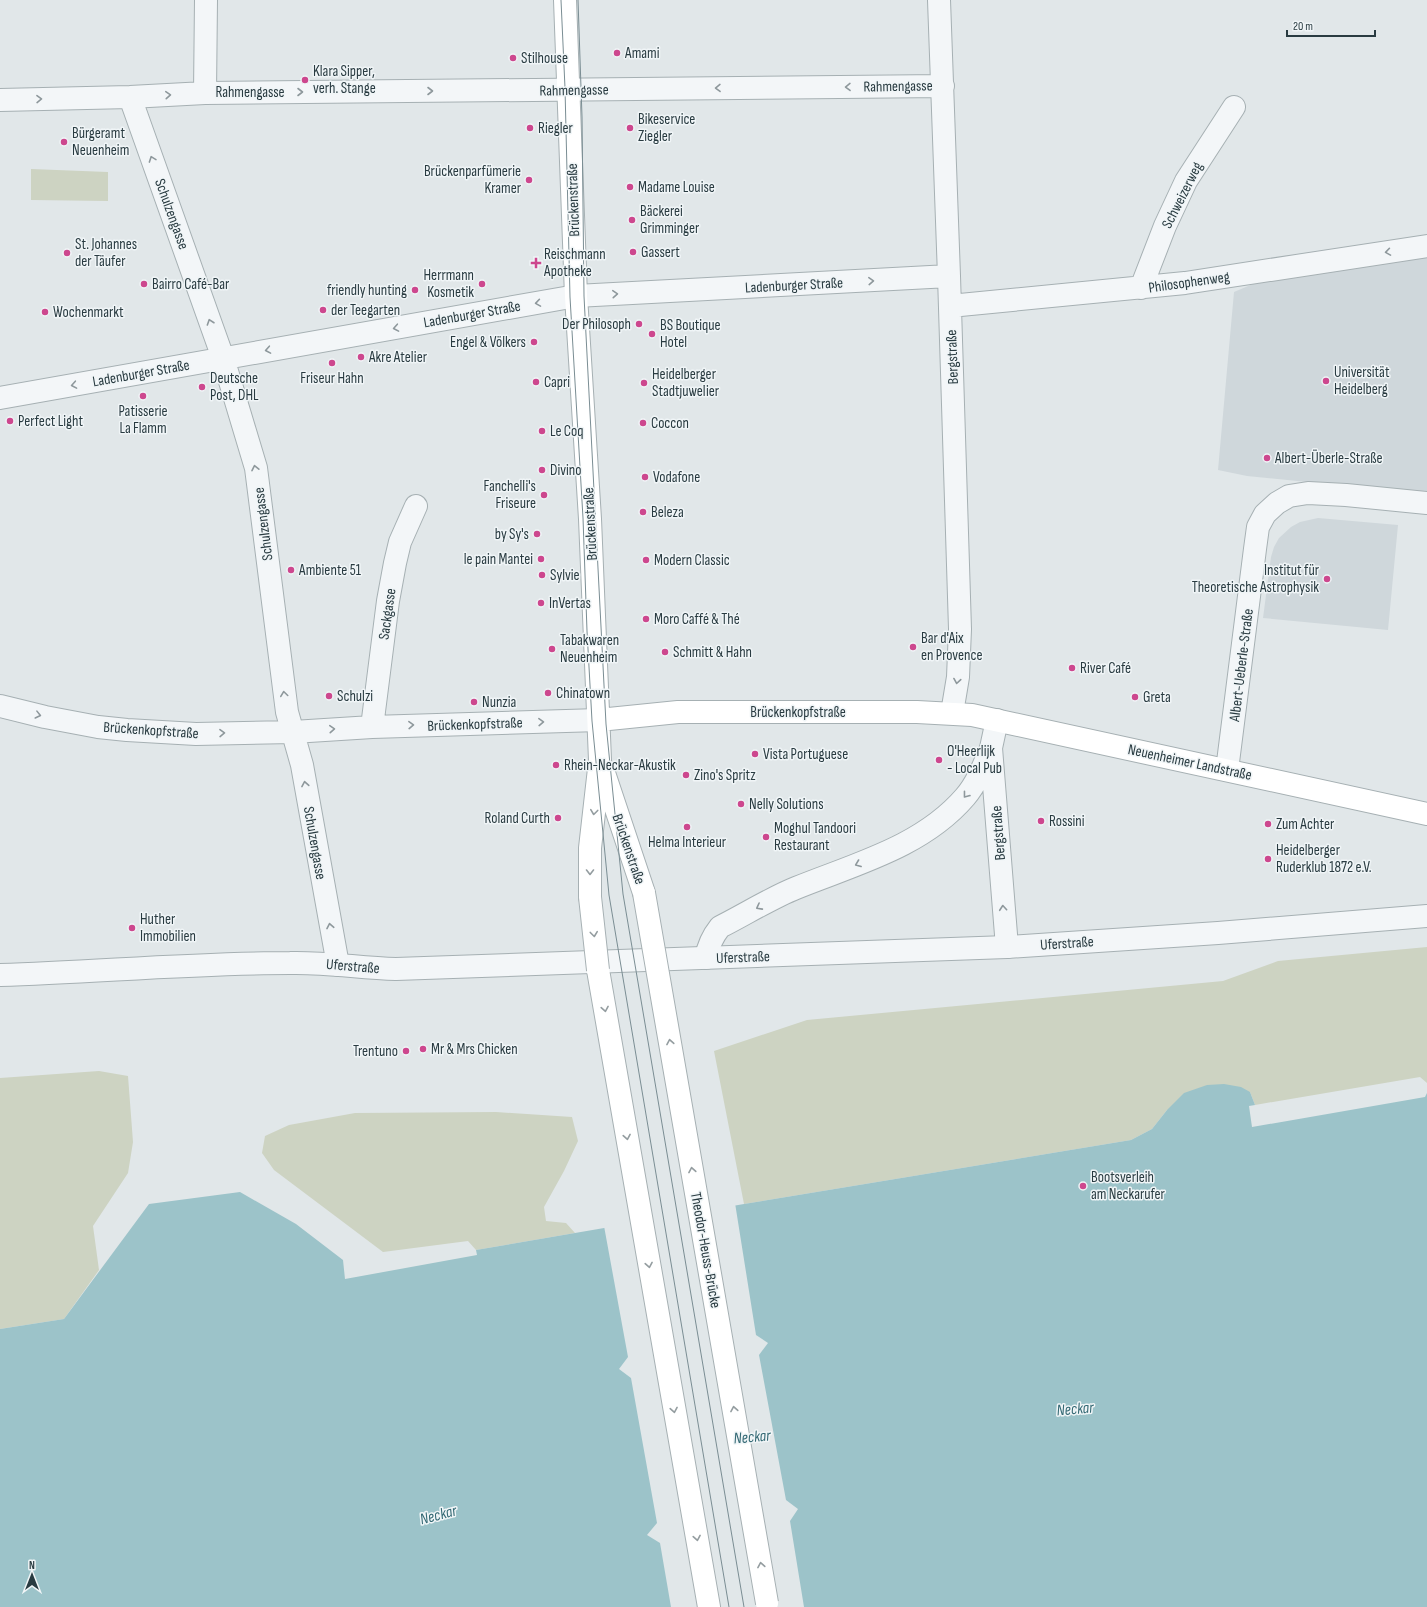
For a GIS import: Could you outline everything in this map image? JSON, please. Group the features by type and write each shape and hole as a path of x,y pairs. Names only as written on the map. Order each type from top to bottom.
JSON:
{"main road":[{"name":"Brückenstraße","path":"565,0 576,296 589,511 599,720 600,760 590,848 590,897 598,970 709,1607"},
{"name":"Brückenkopfstraße","path":"599,720 678,712 952,713"},
{"name":"Neuenheimer Landstraße","path":"952,713 997,720 1427,814"},
{"name":"Brückenstraße","path":"600,760 644,893"},
{"name":"Theodor-Heuss-Brücke","path":"644,893 768,1607"}],"street":[{"name":"Rahmengasse","path":"205,92 206,0"},
{"name":"Bergstraße","path":"939,0 960,628 958,677 952,713"},
{"name":"Rahmengasse","path":"0,100 130,97 205,92 943,86"},
{"name":"Schulzengasse","path":"130,97 223,358 256,468 287,712 302,765 338,964"},
{"name":"Schweizerweg","path":"1141,288 1165,226 1186,181 1234,107"},
{"name":"Philosophenweg","path":"950,306 1184,283 1427,246"},
{"name":"Ladenburger Straße","path":"0,398 576,296 949,276"},
{"name":"Albert-Ueberle-Straße","path":"1227,770 1254,549 1258,527 1265,514 1277,503 1289,496 1308,493 1427,503"},
{"name":"Sackgasse","path":"372,726 388,601 395,563 400,542 416,506"},
{"name":"Brückenkopfstraße","path":"0,706 45,717 126,730 196,734 293,732 372,726 599,720"},
{"name":"Bergstraße","path":"997,720 991,748 1007,947"},
{"name":"Uferstraße","path":"706,958 708,946 712,937 720,928 794,888 879,856 915,838 948,814 966,796 979,776 991,748"},
{"name":"Uferstraße","path":"0,975 203,964 338,964 396,969 1007,947 1218,933 1427,916"}],"shaded area":[{"name":"Universität Heidelberg","path":"1427,257 1427,494 1247,476 1218,470 1234,292 1260,281"},
{"path":"1318,518 1398,525 1388,630 1263,618 1271,557 1274,547 1279,538 1291,527 1300,522"}],"green space":[{"path":"31,169 108,172 108,201 31,200"},
{"path":"1427,947 1427,1083 1420,1077 1255,1105 1250,1092 1167,1110 1152,1129 1131,1140 744,1204 714,1051 807,1020 1223,981 1278,961"},
{"path":"99,1071 128,1076 133,1142 128,1173 93,1226 99,1270 64,1319 0,1329 0,1078"},
{"path":"496,1112 572,1117 578,1141 564,1171 544,1207 546,1221 566,1223 575,1233 476,1250 468,1241 383,1252 274,1170 262,1153 265,1136 289,1125 355,1113"}],"water":[{"name":"Neckar","path":"1224,1084 1241,1087 1250,1092 1255,1105 1249,1106 1252,1127 1425,1097 1427,1093 1427,1607 0,1607 0,1329 64,1319 149,1204 240,1192 296,1224 343,1260 345,1279 477,1255 476,1250 1131,1140 1152,1129 1167,1110 1184,1093 1207,1085"}],"pier":[{"path":"735,1203 756,1335 768,1343 759,1355 786,1500 798,1509 790,1521 804,1607 671,1607 660,1543 647,1535 657,1523 631,1378 619,1369 628,1357 604,1226"}],"tram line":[{"path":"561,0 565,88 570,297 583,518 587,631 592,721 609,895 729,1607"},
{"path":"578,0 582,117 584,296 606,724 623,894 744,1607"}],"place":[{"name":"Amami","path":"617,53"},
{"name":"Stilhouse","path":"513,58"},
{"name":"Klara Sipper, verh. Stange","path":"305,80"},
{"name":"Riegler","path":"530,128"},
{"name":"Bikeservice Ziegler","path":"630,128"},
{"name":"Bürgeramt Neuenheim","path":"64,142"},
{"name":"Brückenparfümerie Kramer","path":"529,180"},
{"name":"Madame Louise","path":"630,187"},
{"name":"Bäckerei Grimminger","path":"632,220"},
{"name":"Gassert","path":"633,252"},
{"name":"St. Johannes der Täufer","path":"67,253"},
{"name":"Reischmann Apotheke","path":"536,263"},
{"name":"Bairro Café-Bar","path":"144,284"},
{"name":"Herrmann Kosmetik","path":"482,284"},
{"name":"friendly hunting","path":"415,290"},
{"name":"der Teegarten","path":"323,310"},
{"name":"Wochenmarkt","path":"45,312"},
{"name":"Der Philosoph","path":"639,324"},
{"name":"BS Boutique Hotel","path":"652,334"},
{"name":"Engel & Völkers","path":"534,342"},
{"name":"Akre Atelier","path":"361,357"},
{"name":"Friseur Hahn","path":"332,363"},
{"name":"Universität Heidelberg","path":"1326,381"},
{"name":"Capri","path":"536,382"},
{"name":"Heidelberger Stadtjuwelier","path":"644,383"},
{"name":"Deutsche Post, DHL","path":"202,387"},
{"name":"Patisserie La Flamm","path":"143,396"},
{"name":"Perfect Light","path":"10,421"},
{"name":"Coccon","path":"643,423"},
{"name":"Le Coq","path":"542,431"},
{"name":"Albert-Überle-Straße","path":"1267,458"},
{"name":"Divino","path":"542,470"},
{"name":"Vodafone","path":"645,477"},
{"name":"Fanchelli's Friseure","path":"544,495"},
{"name":"Beleza","path":"643,512"},
{"name":"by Sy's","path":"537,534"},
{"name":"le pain Mantei","path":"541,559"},
{"name":"Modern Classic","path":"646,560"},
{"name":"Ambiente 51","path":"291,570"},
{"name":"Sylvie","path":"542,575"},
{"name":"Institut für Theoretische Astrophysik","path":"1327,579"},
{"name":"InVertas","path":"541,603"},
{"name":"Moro Caffé & Thé","path":"646,619"},
{"name":"Bar d'Aix en Provence","path":"913,647"},
{"name":"Tabakwaren Neuenheim","path":"552,649"},
{"name":"Schmitt & Hahn","path":"665,652"},
{"name":"River Café","path":"1072,668"},
{"name":"Chinatown","path":"548,693"},
{"name":"Schulzi","path":"329,696"},
{"name":"Greta","path":"1135,697"},
{"name":"Nunzia","path":"474,702"},
{"name":"Vista Portuguese","path":"755,754"},
{"name":"O'Heerlijk - Local Pub","path":"939,760"},
{"name":"Rhein-Neckar-Akustik","path":"556,765"},
{"name":"Zino's Spritz","path":"686,775"},
{"name":"Nelly Solutions","path":"741,804"},
{"name":"Roland Curth","path":"558,818"},
{"name":"Rossini","path":"1041,821"},
{"name":"Zum Achter","path":"1268,824"},
{"name":"Helma Interieur","path":"687,827"},
{"name":"Moghul Tandoori Restaurant","path":"766,837"},
{"name":"Heidelberger Ruderklub 1872 e.V.","path":"1268,859"},
{"name":"Huther Immobilien","path":"132,928"},
{"name":"Mr & Mrs Chicken","path":"423,1049"},
{"name":"Trentuno","path":"406,1051"},
{"name":"Bootsverleih am Neckarufer","path":"1083,1186"}]}
